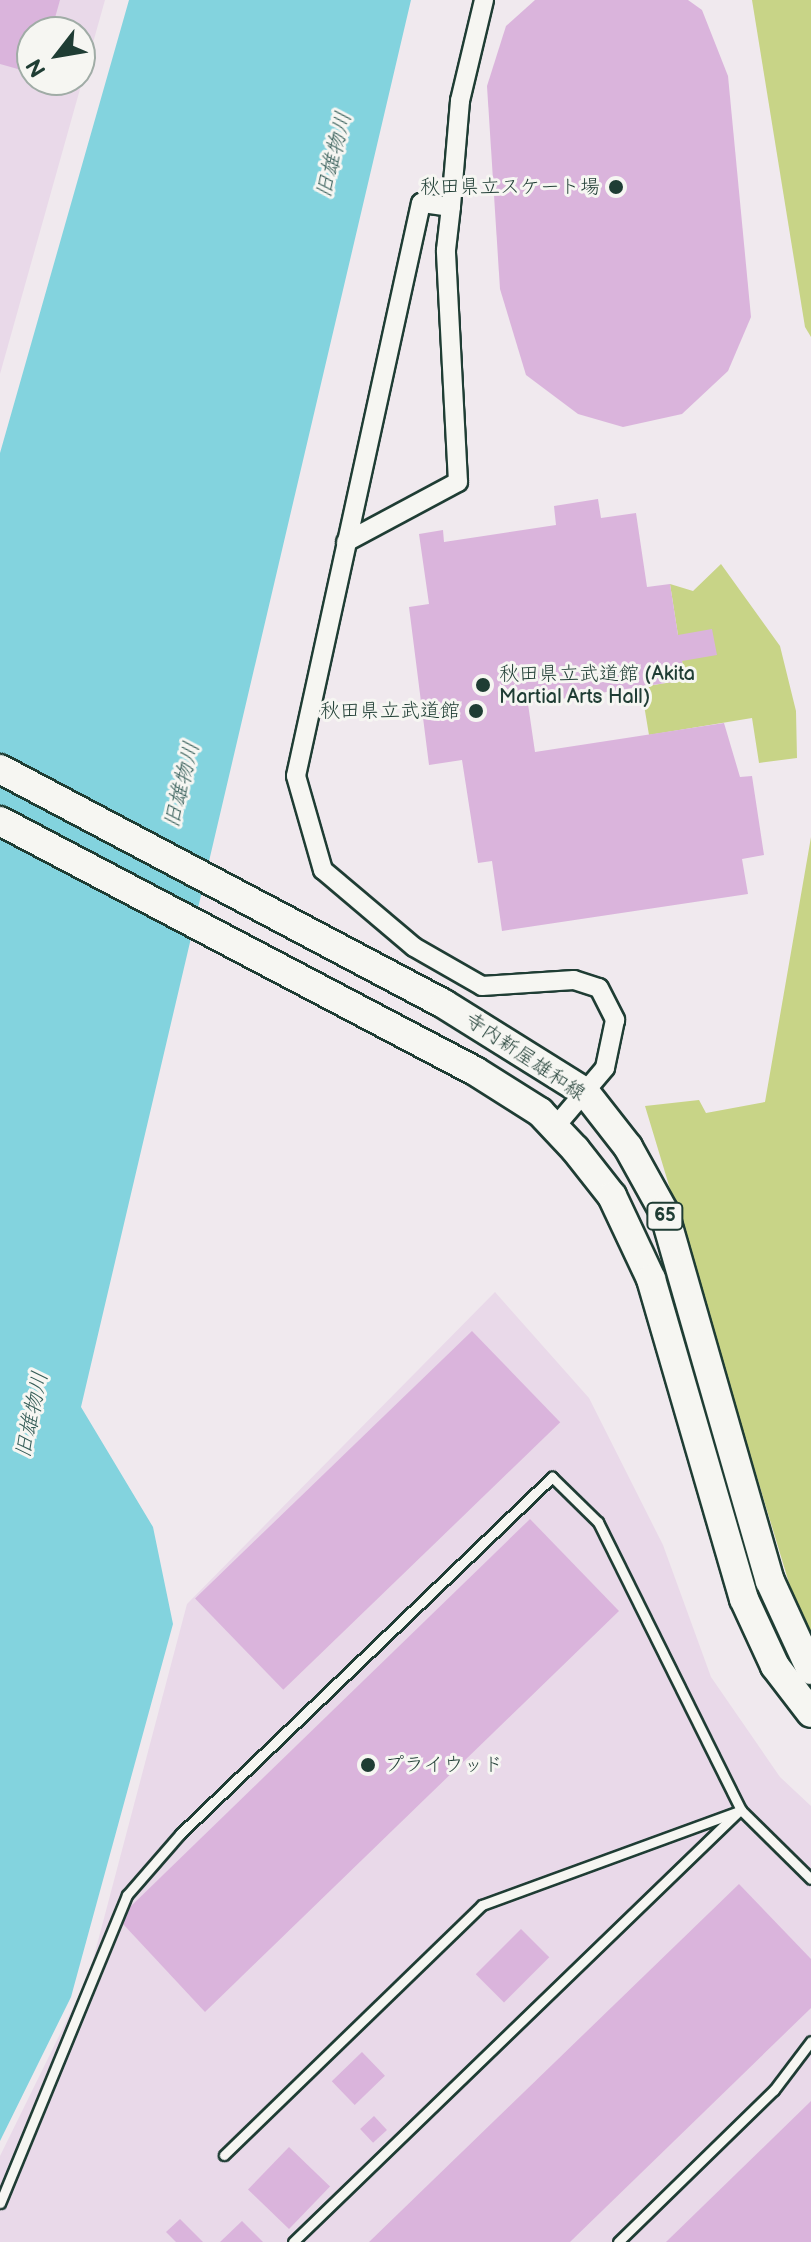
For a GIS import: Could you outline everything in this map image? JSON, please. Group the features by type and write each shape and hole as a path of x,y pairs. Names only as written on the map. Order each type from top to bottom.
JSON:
{"main road":[{"name":"寺内新屋雄和線","path":"0,769 444,1004 585,1092 628,1147 664,1212 770,1581 811,1670"},
{"name":"寺内新屋雄和線","path":"0,821 475,1071 555,1127 612,1196 651,1279 744,1599 775,1666 811,1713"}],"street":[{"path":"346,542 458,482 446,250 460,101 484,0"},
{"path":"451,207 421,203 296,776 308,835 323,870 357,905 450,971 482,986 574,980 599,988 615,1020 605,1068 555,1127"}],"lane":[{"path":"0,2203 127,1895 180,1834 552,1477 598,1522 741,1810 811,1879"},
{"path":"224,2155 482,1905 741,1810"},
{"path":"293,2242 741,1810"},
{"path":"618,2242 774,2090 811,2041"}],"shaded area":[{"path":"0,0 105,0 96,32 96,16 16,16 16,96 78,96 0,374"},
{"path":"495,1292 589,1398 663,1545 711,1677 780,1777 811,1806 811,2242 0,2242 0,2156 89,1975 187,1604"}],"green space":[{"path":"752,0 811,0 811,337 805,327"},
{"path":"721,564 780,646 796,711 797,758 759,763 752,718 649,735 641,687 685,680 670,584 693,591"},
{"path":"811,837 811,1656 645,1106 699,1100 706,1113 765,1102"}],"water":[{"name":"旧雄物川","path":"129,0 411,0 81,1407 153,1527 173,1624 71,1997 0,2141 0,453"}],"building":[{"path":"0,0 60,0 56,16 16,16 16,68 0,64"},
{"name":"秋田県立スケート場","path":"535,0 688,0 702,10 728,76 751,317 728,371 682,414 623,427 578,414 526,375 500,289 487,86 506,26"},
{"name":"秋田県立武道館","path":"598,499 601,518 636,513 647,587 670,584 678,635 712,629 717,655 682,661 685,680 528,704 535,752 724,723 740,777 752,776 764,855 742,859 748,894 502,931 492,861 478,863 462,760 429,765 409,607 429,604 419,534 443,530 444,542 556,525 554,506"},
{"path":"472,1331 560,1422 283,1690 195,1598"},
{"name":"プライウッド","path":"530,1519 619,1611 205,2012 123,1924 130,1907"},
{"path":"739,1884 811,1959 811,2008 570,2242 369,2242"},
{"path":"521,1929 549,1957 504,2003 476,1974"},
{"path":"362,2052 385,2076 355,2105 332,2081"},
{"path":"811,2101 811,2242 666,2242"},
{"path":"374,2116 387,2130 373,2143 360,2129"},
{"path":"289,2147 330,2187 289,2229 248,2189"},
{"path":"180,2219 203,2242 176,2242 166,2232"},
{"path":"242,2221 263,2242 220,2242"}],"place":[{"name":"秋田県立スケート場","path":"616,187"},
{"name":"秋田県立武道館 (Akita Martial Arts Hall)","path":"483,685"},
{"name":"秋田県立武道館","path":"476,711"},
{"name":"プライウッド","path":"368,1765"}]}
